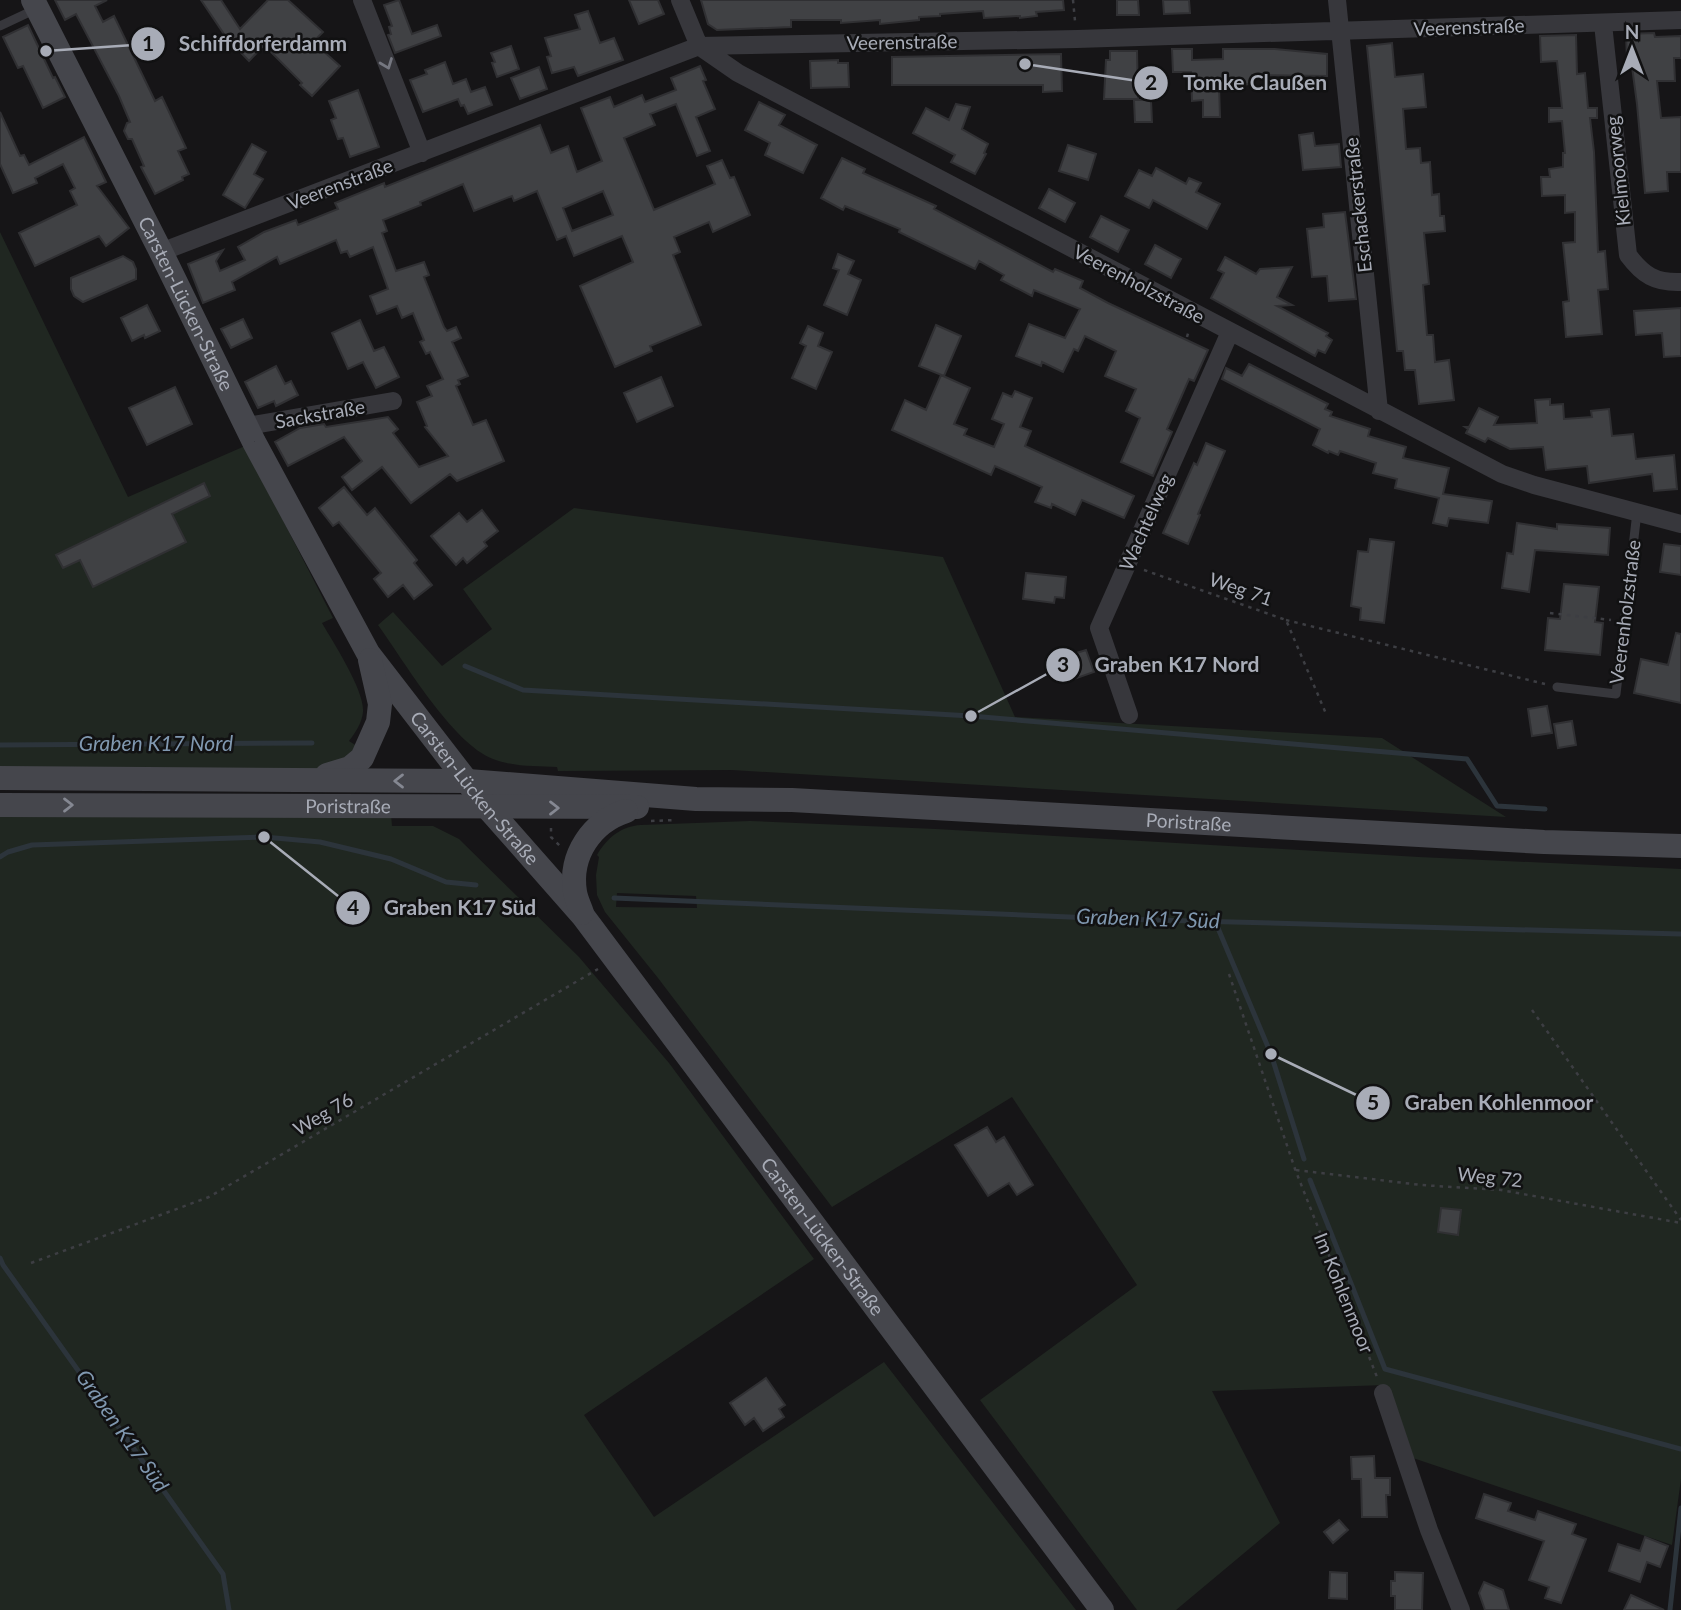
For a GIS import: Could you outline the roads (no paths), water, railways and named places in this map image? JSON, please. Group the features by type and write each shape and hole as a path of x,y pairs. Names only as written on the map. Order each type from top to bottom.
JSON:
{"main road":[{"name":"Carsten-Lücken-Straße","path":"35,4 247,426 368,653 486,806 583,916 1102,1610"},
{"path":"309,781 350,768 362,758 369,746 378,722 380,704 368,653"},
{"name":"Poristraße","path":"0,778 468,781 696,799 792,800 1530,841 1681,846"},
{"name":"Poristraße","path":"0,790 50,778"},
{"name":"Poristraße","path":"0,805 550,808 637,807 696,799"},
{"path":"583,916 575,892 575,871 585,841 608,817 637,807"}],"street":[{"path":"362,0 422,153"},
{"path":"680,0 699,46"},
{"name":"Eschackerstraße","path":"1338,0 1379,411"},
{"name":"Veerenstraße","path":"161,252 699,46 1077,39 1681,20"},
{"name":"Kielmoorweg","path":"1603,23 1628,255 1641,273 1667,282 1681,282"},
{"name":"Veerenholzstraße","path":"699,46 738,73 1502,474 1681,524"},
{"name":"Wachtelweg","path":"1129,715 1099,628 1230,332"},
{"name":"Sackstraße","path":"247,426 393,401"},
{"path":"1383,1394 1429,1530 1461,1610"}],"lane":[{"path":"0,26 35,4"},
{"name":"Veerenholzstraße","path":"1557,687 1616,694 1637,512"}],"waterway":[{"name":"Graben K17 Nord","path":"465,666 523,690 971,716 1467,759 1497,806 1545,809"},
{"name":"Graben K17 Nord","path":"0,745 312,743"},
{"name":"Graben K17 Süd","path":"0,857 32,845 264,837 320,842 391,859 446,882 476,885"},
{"name":"Graben K17 Süd","path":"614,898 1117,919 1681,934"},
{"path":"1215,921 1271,1054 1304,1159"},
{"path":"1310,1180 1385,1369 1681,1449"},
{"name":"Graben K17 Süd","path":"0,1258 223,1574 229,1610"},
{"path":"1670,1610 1681,1508"}],"place":[{"name":"Schiffdorferdamm","path":"46,51"},
{"name":"Tomke Claußen","path":"1025,64"},
{"name":"Graben K17 Nord","path":"971,716"},
{"name":"Graben K17 Süd","path":"264,837"},
{"name":"Graben Kohlenmoor","path":"1271,1054"}]}
